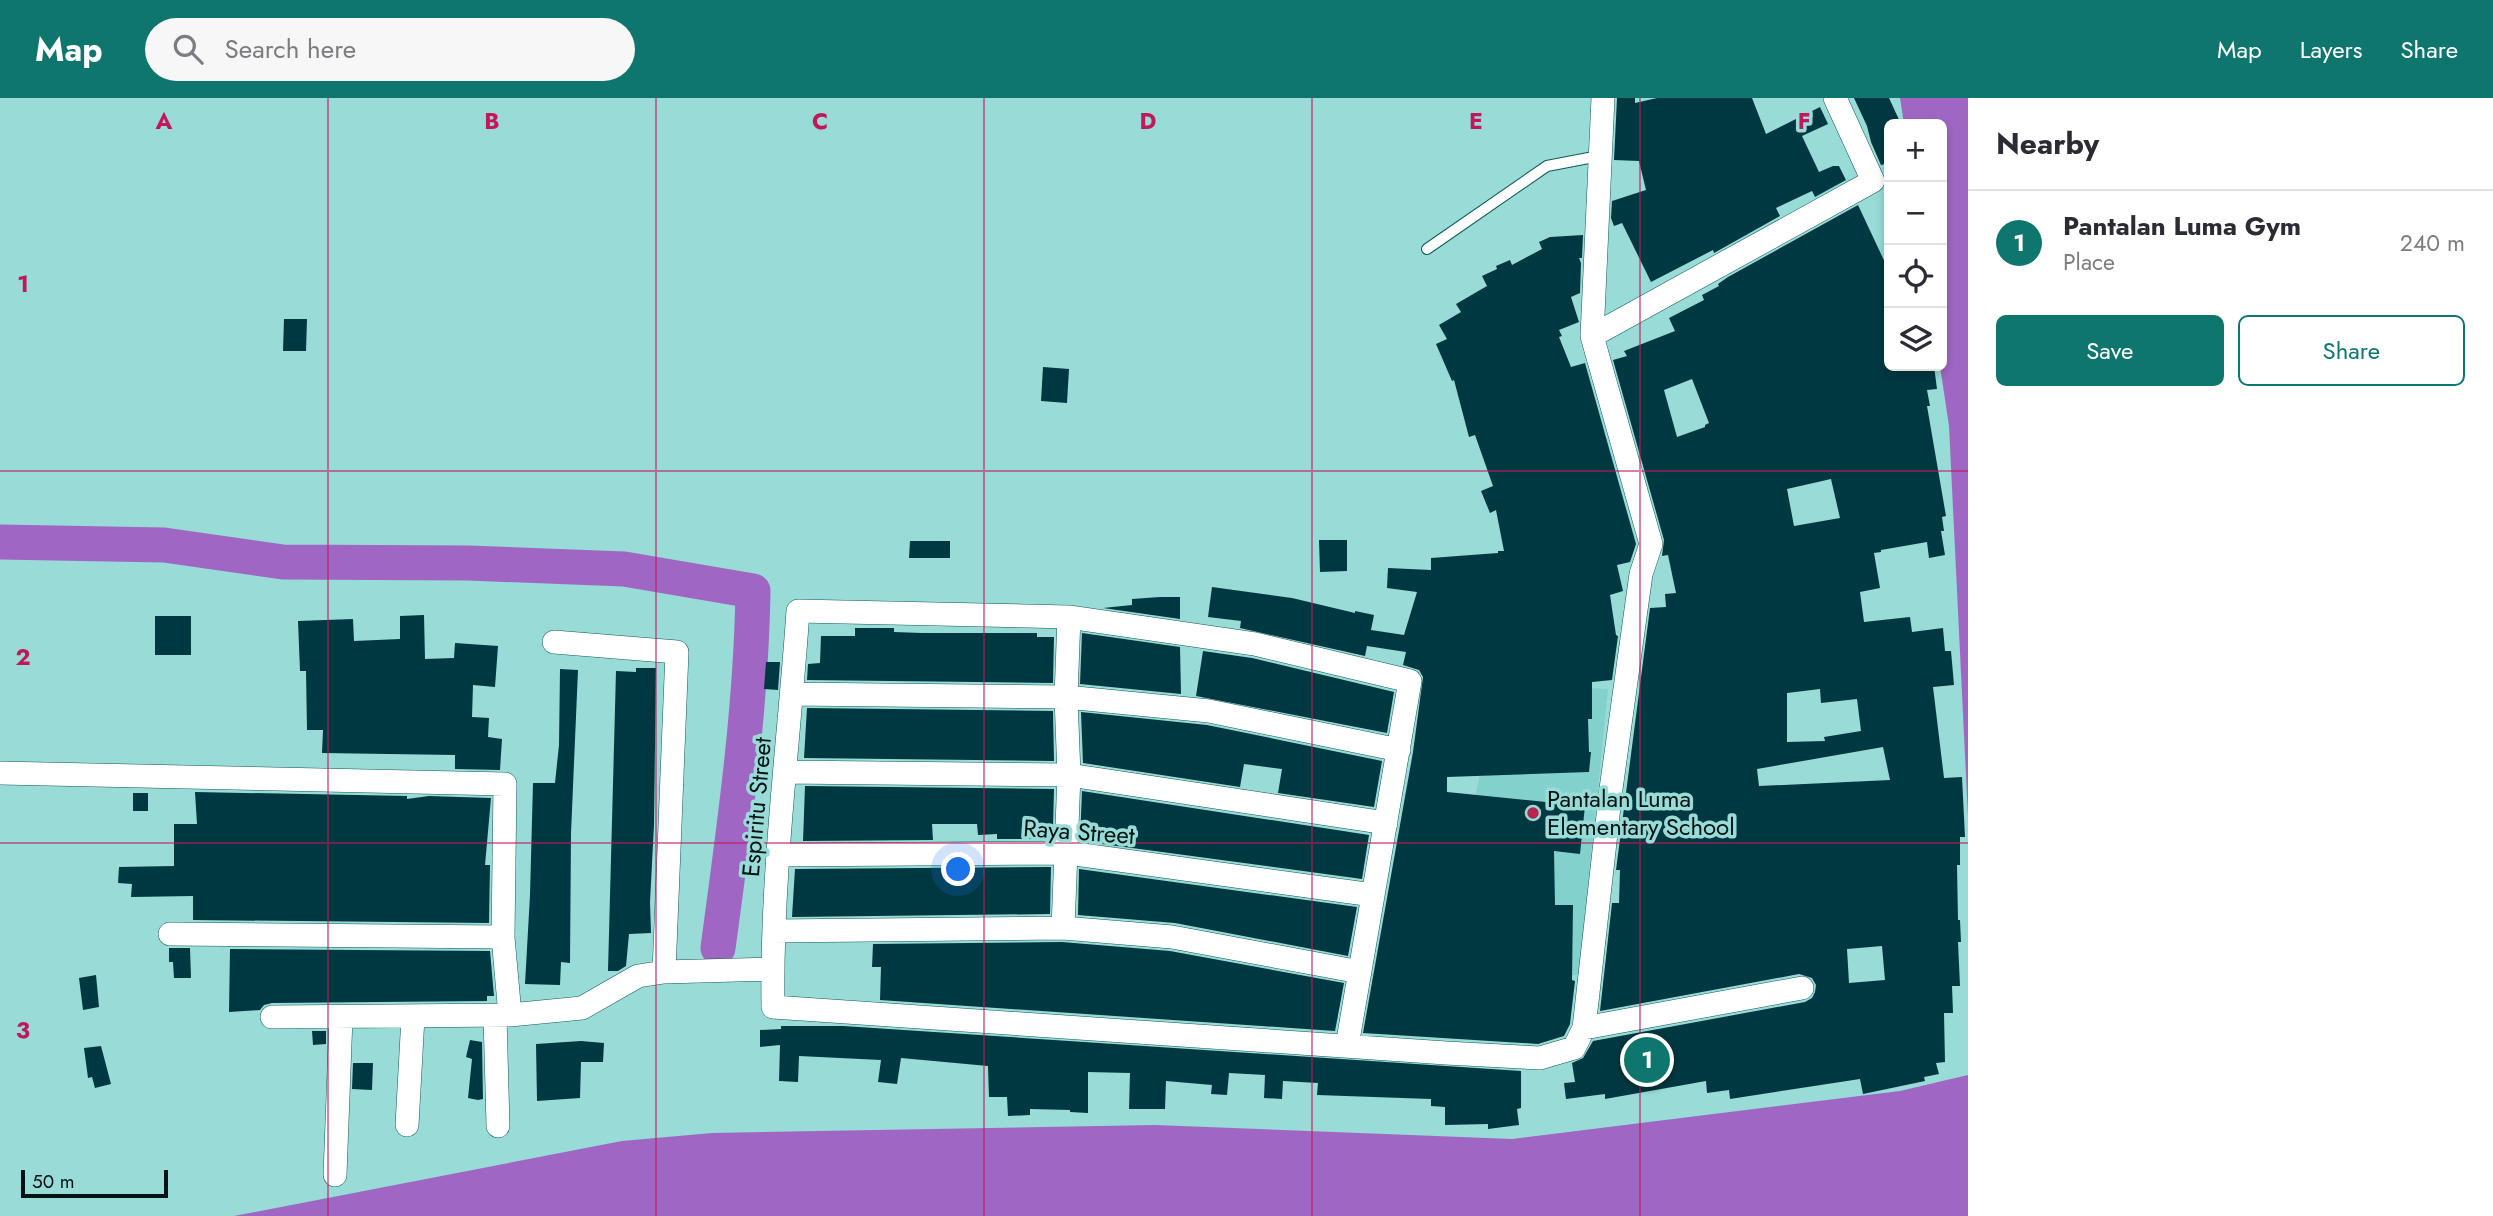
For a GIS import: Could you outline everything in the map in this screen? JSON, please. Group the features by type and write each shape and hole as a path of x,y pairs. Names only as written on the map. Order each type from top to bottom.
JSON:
{"street":[{"path":"1063,928 1068,853 1066,697 1069,617 1255,644 1410,681 1347,1046 1540,1058 1574,1048 1584,1028 1611,789 1641,574 1651,544 1592,337 1603,98"},
{"path":"1592,337 1872,181 1835,98"},
{"name":"Espiritu Street","path":"1069,617 798,611 778,855 775,930 766,969 773,1007 1347,1046"},
{"path":"554,642 677,652 673,971"},
{"path":"792,694 1066,697 1209,711 1399,750"},
{"path":"786,772 1069,775 1386,823"},
{"path":"0,773 505,784 503,1015 498,1126"},
{"name":"Raya Street","path":"778,855 1068,853 1373,895"},
{"path":"775,930 1063,928 1172,936 1360,972"},
{"path":"170,934 503,937"},
{"path":"272,1017 503,1015 582,1008 638,976 673,971 766,969"},
{"path":"1584,1028 1801,988"},
{"path":"335,1175 341,1017"},
{"path":"407,1125 413,1017"}],"lane":[{"path":"1427,249 1548,166 1599,156"}],"shaded area":[{"path":"1900,98 1968,98 1968,817 1949,426 1941,371 1947,371 1947,119 1903,119"},
{"name":"Pantalan Luma Elementary School","path":"1500,684 1608,689 1579,975 1505,976 1444,937"},
{"path":"1968,1075 1968,1216 234,1216 622,1141 712,1133 1155,1125 1512,1139 1900,1091"}],"building":[{"path":"1617,98 1635,98 1635,103 1657,98 1752,98 1766,134 1820,107 1828,124 1802,136 1819,172 1839,166 1846,180 1815,197 1812,191 1776,208 1780,216 1714,253 1713,250 1651,282 1622,223 1614,226 1611,218 1612,201 1646,190 1639,161 1614,160"},
{"path":"1854,98 1889,98 1899,119 1884,119 1884,164 1881,165"},
{"path":"1858,205 1884,260 1884,371 1935,371 1937,389 1927,390 1930,406 1927,406 1946,516 1942,517 1944,531 1941,531 1945,555 1929,558 1927,542 1874,553 1880,588 1860,592 1864,622 1910,617 1912,632 1943,628 1945,651 1951,651 1954,685 1933,687 1944,778 1962,777 1965,837 1960,837 1960,865 1957,865 1960,986 1952,986 1953,1013 1944,1013 1945,1062 1936,1063 1939,1074 1924,1077 1925,1081 1863,1094 1860,1079 1730,1099 1729,1090 1707,1093 1706,1081 1605,1099 1605,1094 1566,1099 1564,1083 1575,1082 1572,1063 1583,1058 1593,1041 1805,1002 1812,998 1815,992 1816,985 1812,978 1799,974 1600,1011 1612,903 1619,903 1620,870 1616,870 1650,608 1666,607 1665,594 1676,593 1668,555 1662,556 1664,540 1613,360 1627,356 1624,351 1675,331 1669,318 1704,300 1702,295 1719,286 1718,284","holes":["1692,379 1709,423 1677,437 1664,390","1831,479 1840,518 1794,526 1787,489","1820,689 1821,703 1857,699 1861,731 1824,737 1825,741 1787,742 1787,693","1883,747 1890,780 1759,786 1757,769","1882,946 1885,980 1849,983 1847,949"]},
{"path":"1583,235 1582,258 1579,258 1580,293 1571,297 1579,322 1559,330 1562,336 1559,337 1571,367 1585,363 1636,544 1630,562 1617,565 1623,591 1610,595 1618,636 1612,680 1592,682 1592,719 1588,719 1591,752 1589,772 1447,777 1447,792 1585,806 1580,854 1554,851 1555,905 1573,905 1572,980 1575,981 1570,1024 1564,1036 1538,1044 1363,1033 1413,752 1423,677 1419,670 1403,665 1406,652 1367,646 1365,656 1240,628 1241,621 1208,617 1212,587 1292,598 1374,615 1371,630 1404,635 1417,592 1387,588 1388,568 1431,570 1431,558 1504,551 1496,510 1490,513 1481,491 1493,486 1475,435 1469,437 1454,380 1452,381 1436,344 1447,339 1439,325 1461,312 1456,304 1487,286 1482,276 1497,269 1496,266 1510,260 1512,265 1542,249 1539,242 1550,237"},
{"path":"284,319 307,319 306,351 283,351"},
{"path":"1043,367 1069,369 1067,403 1041,401"},
{"path":"1319,540 1347,540 1347,571 1320,572"},
{"path":"910,541 950,541 950,558 909,558"},
{"path":"1180,597 1180,619 1103,608 1132,605 1132,599"},
{"path":"424,615 425,659 454,658 455,643 498,646 495,687 473,685 472,717 489,718 488,737 502,739 500,770 455,769 455,755 322,753 323,730 307,730 306,671 300,671 298,621 353,619 354,641 400,639 400,616"},
{"path":"155,616 191,616 191,655 155,655"},
{"path":"855,628 894,628 894,632 922,633 1037,633 1037,637 1054,637 1053,683 807,680 808,664 820,663 821,636 855,636"},
{"path":"1082,633 1180,647 1181,694 1080,684"},
{"path":"1203,651 1252,658 1394,692 1387,733 1196,696"},
{"path":"766,662 780,662 778,690 764,689"},
{"path":"636,668 656,668 651,933 629,934 626,966 618,971 608,971 616,671 636,672"},
{"path":"560,669 578,670 571,833 570,963 561,962 560,985 525,984 533,783 555,783 559,745"},
{"path":"807,708 1053,711 1054,761 804,758"},
{"path":"1081,712 1207,725 1382,761 1374,807 1278,793 1282,769 1244,764 1240,787 1083,763"},
{"path":"805,786 1054,789 1053,828 1037,827 1037,839 997,839 997,834 978,835 977,824 932,824 933,840 803,841"},
{"path":"1082,791 1369,835 1362,879 1080,841"},
{"path":"195,792 407,796 407,799 429,796 491,798 485,865 490,865 489,923 193,920 193,896 131,897 132,884 118,883 119,867 174,866 174,824 197,824"},
{"path":"133,793 148,793 148,811 133,811"},
{"path":"1051,867 1050,914 792,917 795,869"},
{"path":"1079,869 1357,907 1348,956 1175,923 1078,915"},
{"path":"1062,942 1170,951 1344,983 1335,1031 880,1000 881,967 872,967 873,944"},
{"path":"169,948 190,948 191,978 174,978 173,962 169,962"},
{"path":"230,949 490,951 494,996 487,996 487,1001 272,1003 264,1005 260,1010 229,1012"},
{"path":"96,975 99,1007 83,1010 79,978"},
{"path":"781,1026 843,1026 1521,1071 1521,1108 1517,1109 1519,1125 1488,1129 1488,1124 1445,1125 1445,1107 1431,1106 1431,1099 1317,1095 1318,1083 1283,1081 1282,1099 1264,1098 1265,1075 1229,1073 1227,1095 1211,1094 1212,1085 1166,1081 1165,1109 1129,1109 1130,1073 1088,1072 1088,1113 1030,1109 1030,1115 1008,1116 1007,1097 989,1097 988,1066 901,1058 897,1084 878,1082 881,1060 799,1056 798,1082 779,1081 780,1045 760,1047 760,1030 781,1029"},
{"path":"312,1031 326,1031 326,1044 313,1045"},
{"path":"470,1040 482,1042 483,1099 478,1100 468,1098 472,1059 466,1057"},
{"path":"581,1041 604,1043 603,1062 581,1062 580,1098 537,1101 536,1044"},
{"path":"101,1046 111,1084 95,1088 92,1077 88,1078 84,1048"},
{"path":"353,1063 373,1063 372,1090 352,1089"}],"waterway":[{"path":"0,542 164,545 283,562 468,563 624,569 753,591 745,725 718,948"}],"place":[{"name":"Pantalan Luma Elementary School","path":"1533,813"},
{"name":"Pantalan Luma Gym","path":"1647,1060"}]}
